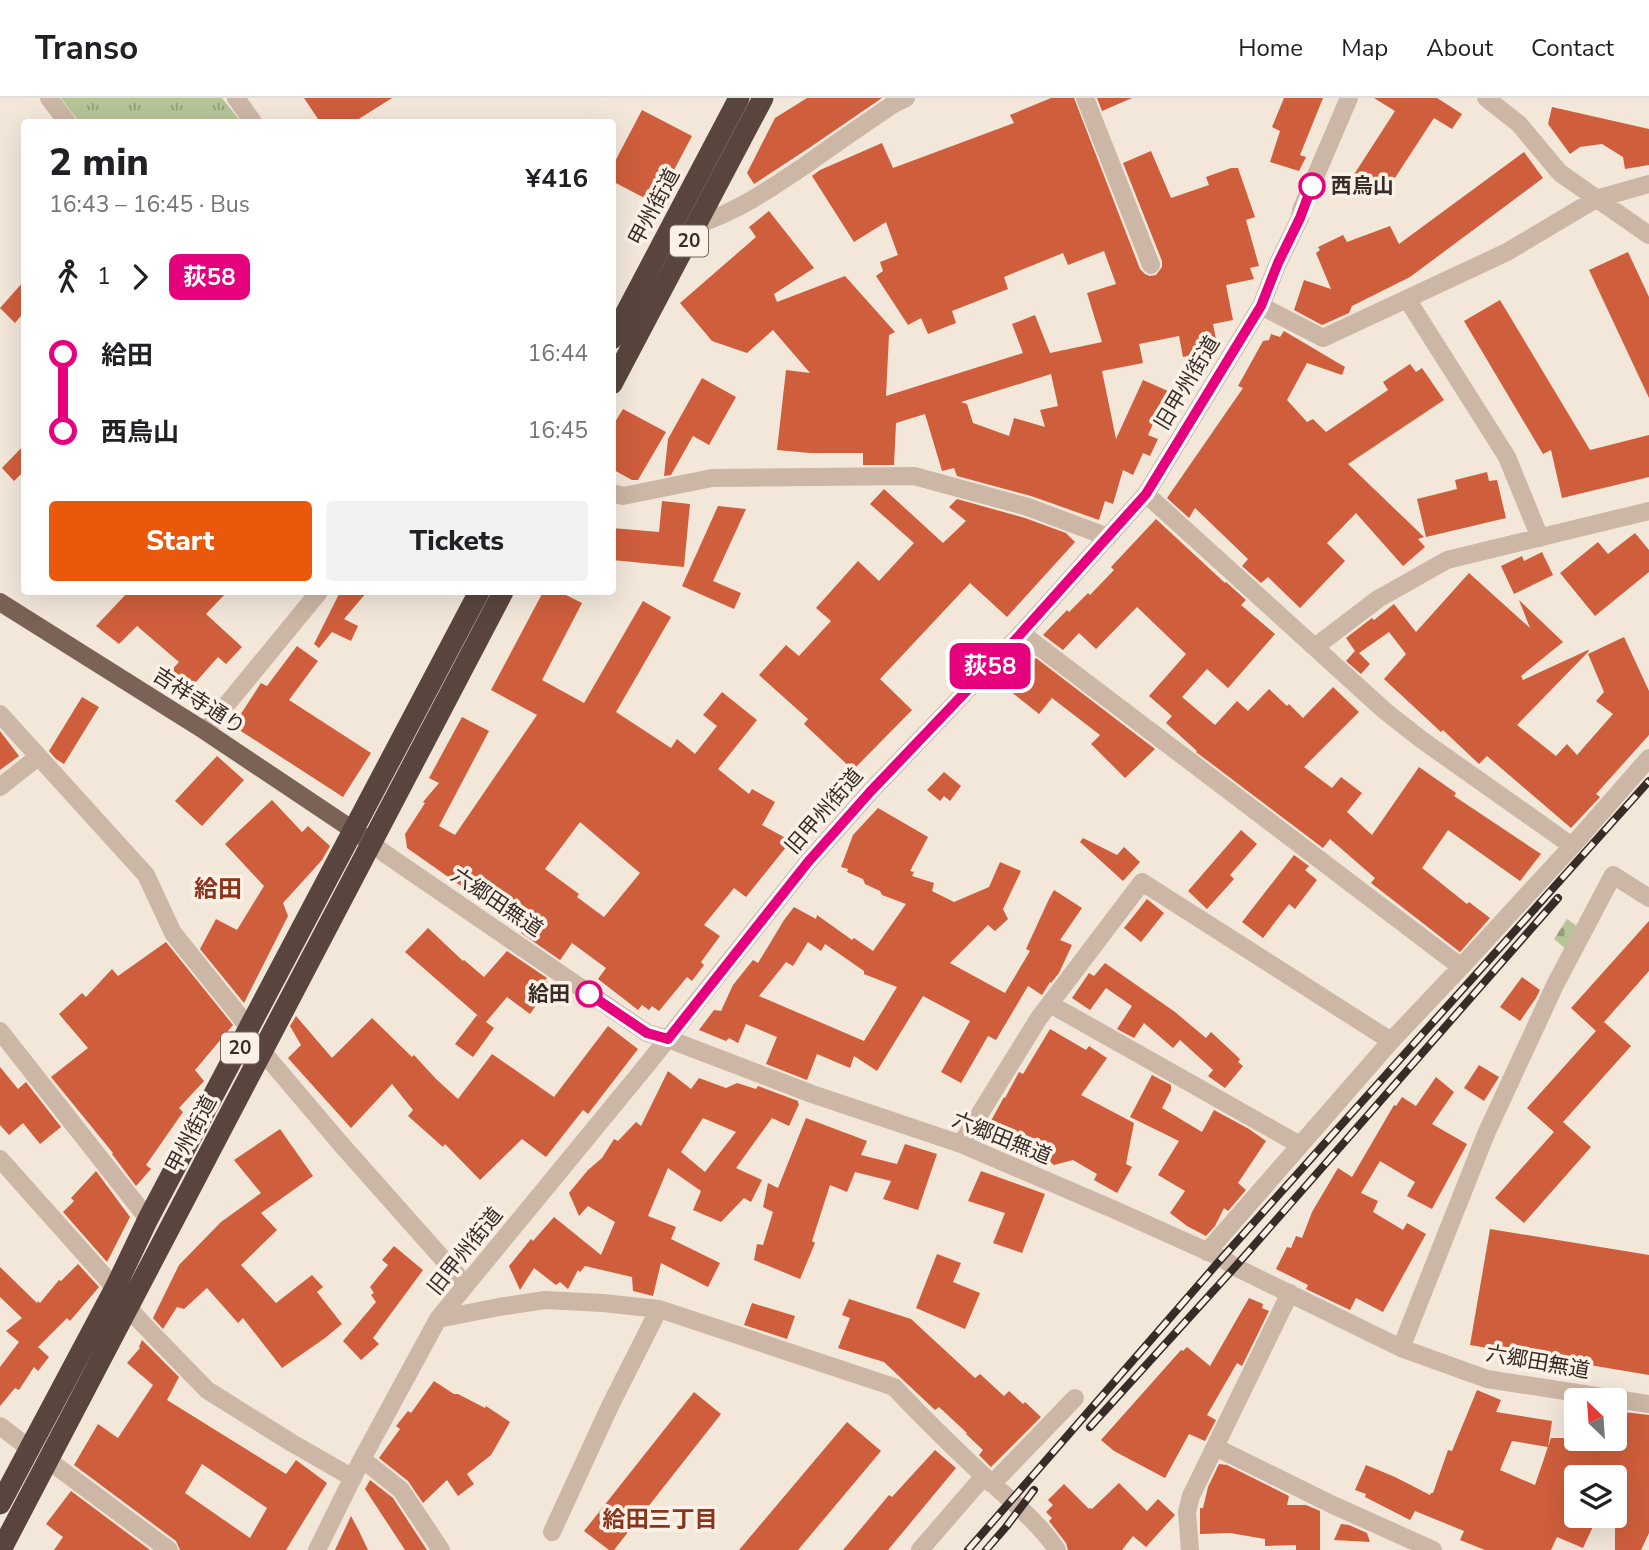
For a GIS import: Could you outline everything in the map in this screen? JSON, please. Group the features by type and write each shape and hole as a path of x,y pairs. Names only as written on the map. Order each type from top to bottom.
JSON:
{"highway":[{"name":"甲州街道","path":"616,331 739,98"},
{"name":"20","path":"616,377 764,98"},
{"name":"甲州街道","path":"0,1504 478,595"},
{"name":"甲州街道","path":"1,1550 501,595"}],"main road":[{"name":"吉祥寺通り","path":"0,603 205,731 371,842"}],"street":[{"path":"49,98 65,119"},
{"path":"236,98 251,119"},
{"path":"698,224 734,210 906,98"},
{"path":"1085,98 1151,265"},
{"name":"旧甲州街道","path":"317,1550 362,1459 438,1319 668,1039 808,862 1146,494 1261,306 1349,98"},
{"path":"1486,98 1519,124 1560,173 1649,234"},
{"path":"1261,306 1322,338 1507,252 1596,199 1649,184"},
{"path":"1407,299 1507,457 1540,538"},
{"path":"616,495 623,496 712,478 914,476 1028,507 1108,537"},
{"path":"1146,494 1385,711 1572,846"},
{"path":"1315,647 1378,599 1447,560 1649,511"},
{"path":"205,731 317,595"},
{"path":"1021,633 1461,967"},
{"path":"0,714 146,875 173,933 250,1028"},
{"path":"0,787 38,757"},
{"path":"1208,1252 1391,1041 1572,846 1649,758"},
{"name":"六郷田無道","path":"371,842 647,1033 812,1094 961,1144 1222,1258 1235,1267 1401,1348 1487,1378 1649,1404"},
{"path":"1401,1348 1486,1134 1555,985 1613,874 1649,898"},
{"path":"961,1144 1039,1018 1142,882 1391,1041"},
{"path":"1050,1004 1300,1145"},
{"path":"0,1031 148,1219"},
{"path":"262,1051 466,1285"},
{"path":"0,1159 115,1288"},
{"path":"1190,1550 1187,1512 1191,1496 1290,1293"},
{"path":"438,1319 545,1300 659,1309 894,1387 988,1480 1037,1522 1057,1550"},
{"path":"128,1307 207,1390 353,1478"},
{"path":"552,1532 610,1406 659,1309"},
{"path":"920,1550 988,1480 1075,1398"},
{"path":"0,1426 29,1448"},
{"path":"1215,1447 1433,1550"},
{"path":"362,1459 401,1490 441,1550"},
{"path":"48,1460 169,1550"}],"green space":[{"path":"61,98 222,98 239,119 77,119"},
{"path":"1567,919 1578,927 1567,950 1554,939"}],"building":[{"path":"304,98 392,98 359,119 318,119"},
{"path":"807,98 882,98 754,184 747,173 775,118"},
{"path":"1051,98 1074,98 1140,269 1145,274 1156,275 1162,267 1162,261 1123,163 1151,151 1171,198 1209,185 1206,177 1238,168 1255,217 1246,220 1259,266 1250,268 1254,279 1226,285 1233,320 1213,324 1218,349 1183,357 1179,336 1139,344 1143,363 1102,371 1116,439 1143,380 1168,391 1148,435 1158,439 1150,456 1143,453 1133,475 1123,470 1113,504 1105,501 1099,520 1031,496 957,476 954,468 942,471 925,414 896,423 894,465 863,465 863,453 777,450 786,370 810,373 773,330 747,353 712,341 680,303 756,237 749,227 769,211 814,268 774,294 777,302 845,276 895,332 889,335 886,396 1023,353 1012,324 1035,315 1050,353 1102,342 1087,293 1116,284 1104,251 1068,265 1063,253 1004,277 1008,289 952,311 956,323 928,334 921,318 908,325 876,276 883,271 880,262 898,255 886,222 854,242 812,176 882,143 893,168 1014,123 1010,115","holes":["1051,374 1058,406 1040,410 1045,427 1014,418 1009,436 973,423 967,404 961,402"]},
{"path":"1097,98 1132,98 1102,111"},
{"path":"1284,98 1323,98 1300,155 1306,157 1299,171 1270,162 1280,131 1272,127"},
{"path":"1374,98 1437,98 1462,114 1452,129 1434,118 1389,187 1373,177 1368,185 1353,176 1395,111"},
{"path":"1552,107 1649,129 1649,165 1625,169 1623,157 1602,144 1580,147 1570,154 1548,124"},
{"path":"642,110 692,136 656,204 616,183 616,159"},
{"path":"1524,152 1543,178 1410,277 1352,306 1349,313 1322,325 1294,310 1304,280 1331,289 1316,253 1320,250 1318,247 1343,235 1347,242 1390,226 1399,244"},
{"path":"1628,252 1649,297 1649,398 1589,270"},
{"path":"21,284 21,316 15,323 0,308"},
{"path":"1500,300 1590,450 1649,435 1649,477 1562,498 1551,450 1543,454 1464,321"},
{"path":"1284,331 1345,367 1342,375 1307,363 1287,400 1307,422 1313,419 1326,432 1388,390 1383,382 1410,364 1416,372 1422,368 1444,400 1348,464 1424,537 1418,539 1425,547 1403,566 1356,513 1327,543 1345,561 1300,608 1268,577 1261,583 1242,566 1248,559 1195,508 1189,518 1167,498 1243,388 1238,386 1263,341 1269,340 1271,334 1280,337"},
{"path":"702,378 736,397 709,445 693,436 671,475 664,476 668,439"},
{"path":"623,409 666,432 638,480 632,480 616,471 616,420"},
{"path":"21,448 21,474 14,481 2,468"},
{"path":"1487,472 1489,481 1497,480 1506,518 1426,537 1417,499 1457,489 1455,480"},
{"path":"884,489 943,543 966,521 949,507 957,499 1025,518 1066,533 1075,542 1007,617 970,583 880,679 912,710 853,770 804,724 808,719 759,675 786,645 799,656 831,621 816,608 858,561 879,581 914,543 870,504"},
{"path":"662,501 690,504 684,567 616,560 616,528 659,532"},
{"path":"718,506 746,509 713,581 741,593 734,609 682,586"},
{"path":"1156,519 1246,600 1241,605 1275,634 1228,688 1207,669 1182,697 1215,725 1237,701 1248,711 1269,689 1303,718 1333,687 1359,712 1304,767 1332,788 1341,777 1362,793 1347,812 1372,835 1419,767 1456,793 1454,796 1541,854 1520,881 1448,830 1422,868 1467,904 1469,902 1490,918 1460,952 1371,883 1375,878 1330,839 1323,848 1196,752 1166,723 1172,716 1149,696 1186,654 1137,607 1096,649 1079,633 1063,650 1043,635 1067,610 1069,612 1088,593 1090,595 1114,570 1111,567"},
{"path":"1635,533 1649,550 1649,572 1595,616 1560,573 1598,542 1608,554"},
{"path":"1542,552 1553,575 1514,594 1501,566 1522,556 1524,561"},
{"path":"1469,573 1530,628 1519,600 1563,642 1521,676 1523,680 1589,651 1517,725 1556,756 1567,744 1577,755 1613,714 1596,701 1604,692 1588,654 1624,637 1649,691 1649,735 1596,794 1600,797 1571,828 1487,756 1479,764 1384,679 1406,654 1389,632 1359,653 1370,664 1361,674 1346,661 1355,651 1346,638 1372,618 1374,620 1394,604 1416,632"},
{"path":"125,595 224,595 206,614 242,647 226,664 218,657 187,692 167,675 179,662 137,626 119,644 96,626"},
{"path":"338,595 364,595 344,619 358,626 351,641 332,632 319,648 314,644"},
{"path":"541,595 566,595 582,603 542,680 584,703 643,601 671,617 616,712 671,748 677,739 695,754 717,726 703,715 722,692 757,720 718,769 749,794 752,789 775,802 762,825 791,841 746,897 734,888 704,925 720,936 701,962 704,965 692,981 687,977 659,1011 652,1006 649,1010 642,1005 638,1010 598,979 606,968 572,943 560,960 521,933 524,930 407,848 405,834 425,803 423,802 439,783 429,778 462,717 489,731 439,826 455,835 537,715 491,690","holes":["580,822 640,873 604,917 545,869"]},
{"path":"297,646 318,661 289,700 371,753 343,797 233,726 261,683 267,686"},
{"path":"1036,658 1155,749 1125,778 1091,744 1100,735 1052,698 1039,714 1010,691"},
{"path":"82,697 99,707 64,764 49,751"},
{"path":"0,731 19,756 0,770"},
{"path":"217,756 244,780 202,826 175,801"},
{"path":"944,772 961,786 950,801 944,796 940,801 927,790"},
{"path":"272,800 302,832 308,826 330,846 322,860 283,903 288,916 244,1003 200,949 216,919 237,930 264,886 225,844"},
{"path":"878,808 928,837 910,871 914,872 912,876 934,883 932,891 954,902 989,887 1000,862 1021,871 1003,909 1008,919 995,931 988,925 950,963 1005,993 1030,951 1026,949 1054,890 1082,908 1060,940 1072,945 1059,973 1042,995 1028,986 996,1040 988,1036 961,1083 941,1072 970,1021 923,996 877,1071 854,1056 850,1068 817,1054 807,1080 766,1064 777,1037 746,1024 738,1043 699,1030 714,1010 721,1011 733,985 753,960 758,963 794,907 816,919 817,915 852,940 854,938 873,951 906,904 882,895 880,891 865,884 863,879 841,867 853,835","holes":["808,942 821,951 825,944 864,971 864,974 897,987 864,1041 759,996 786,962 793,966"]},
{"path":"1241,830 1257,844 1230,875 1234,879 1207,909 1188,891"},
{"path":"1083,838 1117,855 1124,847 1140,862 1123,881 1080,842"},
{"path":"1294,855 1309,866 1305,870 1317,880 1295,909 1289,904 1263,938 1242,922"},
{"path":"1147,899 1164,913 1141,942 1124,928"},
{"path":"1649,921 1649,971 1596,1031 1571,1008"},
{"path":"428,928 484,977 507,951 547,978 545,980 551,984 530,1014 507,997 486,1022 494,1028 473,1057 455,1044 477,1015 482,1019 405,952"},
{"path":"166,942 233,1025 195,1070 204,1081 179,1108 183,1112 146,1165 151,1169 136,1186 113,1153 51,1077 88,1048 59,1014 82,993 86,997 112,969 118,976"},
{"path":"1105,963 1175,1012 1206,1038 1211,1032 1240,1059 1238,1062 1243,1066 1225,1088 1208,1076 1213,1070 1180,1040 1173,1048 1144,1023 1134,1038 1117,1029 1132,1006 1106,988 1090,1010 1072,998 1089,973 1094,976"},
{"path":"1522,977 1540,990 1520,1021 1500,1007"},
{"path":"296,1016 332,1058 372,1018 458,1099 492,1054 554,1097 608,1026 638,1049 588,1114 583,1110 546,1157 522,1139 480,1180 445,1144 443,1147 408,1116 413,1110 392,1084 351,1128 288,1058 301,1045 290,1026"},
{"path":"1604,1022 1631,1046 1563,1122 1591,1147 1524,1223 1495,1198 1554,1132 1527,1108"},
{"path":"1050,1029 1086,1050 1089,1046 1107,1058 1081,1095 1134,1123 1126,1164 1132,1167 1117,1193 1094,1180 1097,1174 1073,1160 1054,1165 1011,1132 1006,1141 986,1130 1019,1072 1023,1074"},
{"path":"1479,1065 1499,1077 1484,1101 1464,1088"},
{"path":"0,1067 18,1089 26,1082 61,1127 40,1144 23,1123 9,1135 0,1125"},
{"path":"668,1071 691,1089 699,1078 726,1088 737,1083 756,1089 758,1086 798,1101 799,1104 789,1126 772,1118 736,1168 762,1180 751,1202 744,1198 721,1222 693,1210 701,1191 668,1168 648,1216 676,1227 671,1239 720,1263 708,1287 661,1263 653,1296 633,1291 632,1277 585,1266 580,1272 578,1270 568,1289 560,1282 556,1285 534,1268 520,1290 509,1266 554,1217 601,1255 615,1222 588,1206 579,1216 569,1193 602,1158 614,1139 618,1141 636,1122 641,1126","holes":["703,1118 736,1132 705,1172 681,1152"]},
{"path":"1152,1075 1171,1085 1162,1108 1202,1132 1214,1110 1266,1141 1238,1183 1246,1190 1228,1211 1224,1208 1215,1226 1206,1236 1170,1213 1185,1191 1158,1175 1179,1141 1130,1117"},
{"path":"1436,1077 1454,1092 1432,1124 1467,1144 1432,1209 1407,1196 1415,1182 1380,1161 1361,1193 1378,1201 1373,1212 1403,1230 1407,1223 1426,1234 1383,1312 1356,1298 1350,1310 1306,1289 1308,1285 1276,1269 1296,1236 1302,1238 1312,1212 1338,1168 1352,1177 1394,1105 1396,1106 1402,1097 1416,1106"},
{"path":"806,1118 867,1141 861,1155 897,1164 905,1144 937,1154 918,1210 883,1199 891,1181 855,1172 847,1192 830,1185 812,1241 815,1243 800,1279 754,1260 757,1244 763,1245 773,1212 763,1207 768,1183 778,1188"},
{"path":"280,1129 313,1176 261,1213 277,1230 241,1265 276,1303 312,1275 323,1287 317,1292 342,1324 282,1368 243,1318 238,1323 207,1288 184,1309 177,1307 163,1329 153,1318 179,1265 221,1222 261,1193 234,1160"},
{"path":"96,1171 130,1217 107,1262 63,1212 74,1201 71,1198"},
{"path":"981,1171 1045,1194 1022,1253 993,1243 1005,1213 968,1201"},
{"path":"1490,1229 1649,1255 1649,1375 1470,1345"},
{"path":"394,1246 423,1270 373,1338 379,1344 361,1360 343,1341 376,1302 370,1287 388,1265 382,1260"},
{"path":"937,1254 961,1263 953,1282 980,1293 965,1329 916,1308"},
{"path":"78,1264 99,1287 70,1321 67,1318 38,1347 49,1357 38,1371 34,1367 19,1390 15,1388 0,1406 0,1367 19,1342 6,1331 22,1318 0,1297 0,1267 40,1303 59,1280"},
{"path":"1249,1298 1263,1304 1262,1308 1269,1311 1242,1366 1237,1363 1207,1415 1216,1420 1205,1441 1189,1434 1165,1478 1114,1451 1101,1440 1181,1350 1187,1347 1210,1366"},
{"path":"849,1299 911,1319 975,1378 980,1374 1004,1396 1009,1391 1041,1417 991,1467 979,1455 983,1450 967,1433 939,1407 935,1410 884,1362 838,1348 850,1318 842,1315"},
{"path":"752,1303 795,1316 787,1339 744,1325"},
{"path":"142,1340 179,1377 167,1400 286,1474 296,1460 327,1483 286,1550 180,1550 176,1541 74,1465 98,1424 118,1438 153,1385 127,1363","holes":["202,1464 267,1508 250,1538 185,1493"]},
{"path":"434,1381 454,1394 485,1408 486,1406 510,1422 491,1455 467,1474 474,1484 458,1496 447,1480 423,1503 408,1481 379,1458 400,1429 396,1426 408,1411 411,1413"},
{"path":"1477,1390 1501,1400 1496,1412 1552,1421 1548,1447 1551,1438 1564,1438 1564,1451 1628,1451 1628,1413 1649,1415 1649,1533 1641,1550 1615,1550 1615,1528 1627,1528 1627,1465 1564,1465 1564,1528 1592,1528 1583,1548 1557,1537 1551,1550 1485,1550 1460,1540 1464,1531 1415,1511 1410,1520 1355,1490 1366,1465 1430,1495 1448,1450 1452,1451","holes":["1512,1441 1548,1447 1535,1485 1500,1470"]},
{"path":"694,1392 721,1414 614,1550 609,1550 584,1531"},
{"path":"847,1422 881,1451 798,1550 739,1550"},
{"path":"935,1450 956,1468 888,1550 843,1550 889,1495 892,1497"},
{"path":"1219,1464 1227,1465 1289,1496 1287,1505 1306,1505 1320,1511 1320,1550 1296,1550 1296,1545 1265,1546 1265,1539 1230,1533 1200,1534 1200,1508 1203,1508 1208,1487"},
{"path":"370,1480 393,1498 427,1550 405,1550 365,1489"},
{"path":"1119,1483 1147,1511 1158,1499 1175,1515 1146,1547 1133,1536 1122,1550 1068,1550 1066,1543 1049,1521 1052,1518 1046,1512 1053,1505 1048,1500 1064,1484 1092,1509"},
{"path":"71,1491 150,1550 54,1550 63,1537 46,1524"},
{"path":"351,1516 359,1531 368,1550 335,1550"},
{"path":"1341,1524 1367,1533 1370,1542 1334,1540"}],"railway":[{"path":"968,1550 1222,1258 1649,781"},
{"path":"1090,1427 1235,1267 1558,898"},
{"path":"986,1550 1034,1490"}],"bus line":[{"name":"荻58","path":"589,994 647,1033 668,1039 808,862 870,792 1017,638 1146,494 1261,306 1312,186"}],"place":[{"name":"西烏山","path":"1312,186"},
{"name":"給田","path":"589,994"}],"district":[{"name":"給田","path":"218,889"},
{"name":"給田三丁目","path":"660,1519"}]}
